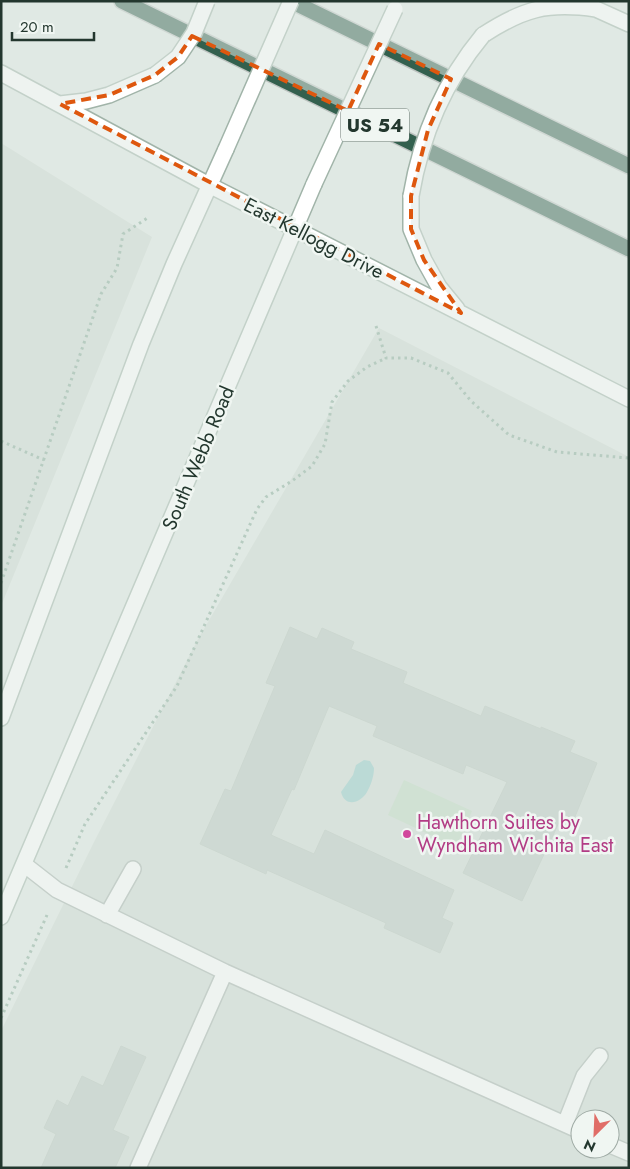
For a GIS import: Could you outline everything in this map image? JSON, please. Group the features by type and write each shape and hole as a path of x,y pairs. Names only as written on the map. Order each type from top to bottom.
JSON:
{"highway":[{"name":"US 54","path":"122,1 629,249"},
{"path":"291,1 629,166"}],"main road":[{"path":"60,104 86,101 109,95 155,75 178,57 194,32 207,1"},
{"path":"1,718 141,344 291,1"},
{"path":"579,1 629,24"},
{"name":"South Webb Road","path":"1,917 25,865 314,184 396,5"},
{"path":"461,314 439,287 424,260 412,229 411,196 420,152 437,106 449,83 482,34 506,20 529,10 552,6 575,6 596,9"},
{"name":"East Kellogg Drive","path":"1,73 209,185 629,399"},
{"path":"25,865 57,890 225,972 570,1127"},
{"path":"107,915 133,869"},
{"path":"138,1168 225,972"},
{"path":"564,1124 584,1076 600,1056"}],"path":[{"path":"1,583 101,294 117,268 123,234 149,217"},
{"path":"376,326 386,358"},
{"path":"66,868 85,824 177,686 257,509 266,497 312,466 325,444 332,402 348,381 367,367 386,358 411,358 448,373 471,401 509,435 557,452 629,458"},
{"path":"1,441 44,460"},
{"path":"1,1018 47,915"}],"highlighted area":[{"path":"192,36 348,111 379,44 451,79 428,130 411,196 411,229 424,260 461,313 60,104 109,95 155,75 178,57"}],"shaded area":[{"path":"1,143 152,237 1,606"},
{"path":"379,328 629,457 629,1168 1,1168 1,1031 93,844 197,641"}],"green space":[{"path":"404,780 472,811 456,847 388,815"}],"water":[{"path":"364,760 370,761 374,768 371,783 361,799 349,802 343,797 341,792 353,775 356,765"}],"building":[{"path":"290,627 317,639 322,628 354,642 351,649 407,672 403,683 481,716 485,706 575,741 570,752 597,763 574,819 563,814 522,901 463,873 507,782 466,765 463,774 373,736 377,726 329,706 294,790 292,789 271,835 314,854 325,830 454,890 442,918 453,923 440,953 384,928 386,923 267,870 266,874 200,844 225,789 231,791 275,686 266,683"},
{"path":"121,1046 146,1057 113,1130 129,1137 115,1168 41,1168 56,1134 44,1128 57,1100 68,1106 82,1076 103,1086"}],"place":[{"name":"Hawthorn Suites by Wyndham Wichita East","path":"407,834"}]}
